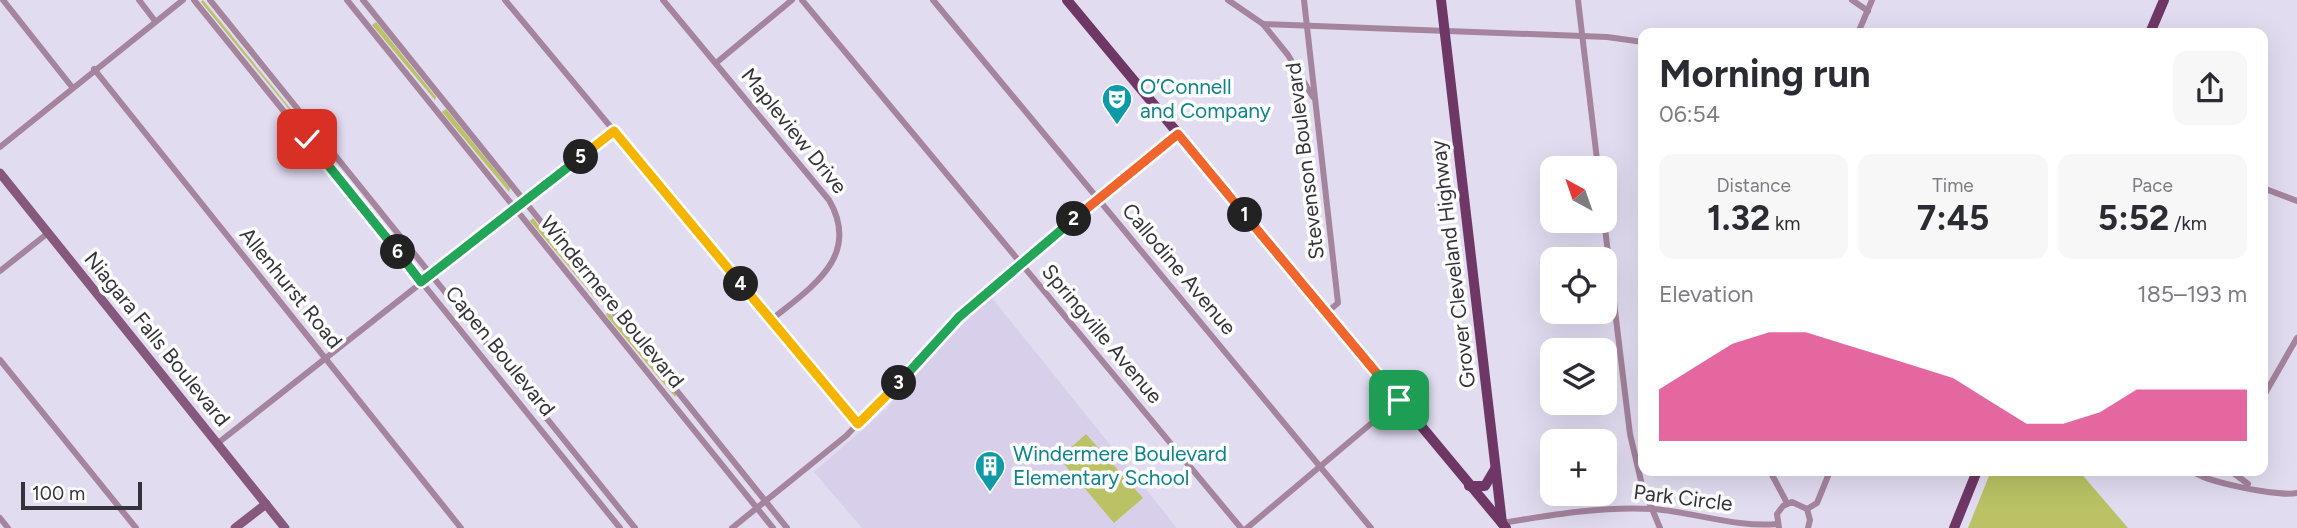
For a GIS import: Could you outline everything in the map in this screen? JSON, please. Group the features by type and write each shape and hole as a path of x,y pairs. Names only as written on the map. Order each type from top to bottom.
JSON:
{"main road":[{"path":"1068,0 1504,526"},
{"name":"Grover Cleveland Highway","path":"1441,0 1504,526"},
{"path":"2152,28 2164,0"},
{"name":"Niagara Falls Boulevard","path":"0,173 285,528"},
{"path":"1469,486 1485,486 1491,482 1496,465"},
{"path":"1954,528 1975,476"},
{"path":"235,528 266,504"}],"street":[{"path":"3,0 72,87"},
{"path":"139,0 155,21"},
{"path":"0,147 183,0"},
{"name":"Capen Boulevard","path":"194,0 620,528"},
{"name":"Capen Boulevard","path":"210,0 635,528"},
{"name":"Windermere Boulevard","path":"346,0 773,528"},
{"name":"Windermere Boulevard","path":"363,0 787,528"},
{"path":"505,0 858,424"},
{"name":"Mapleview Drive","path":"663,0 829,200 838,218 838,250 830,268 771,320"},
{"path":"716,63 792,0"},
{"name":"Springville Avenue","path":"802,0 1241,528"},
{"name":"Callodine Avenue","path":"933,0 1371,528"},
{"path":"1228,0 1263,24 1288,54 1315,102"},
{"name":"Stevenson Boulevard","path":"1304,0 1338,303 1326,313"},
{"path":"1578,0 1597,156"},
{"path":"1852,0 1868,11"},
{"path":"1860,28 1872,0"},
{"path":"1263,24 1583,36 1638,42"},
{"name":"Allenhurst Road","path":"94,69 461,528"},
{"path":"218,443 614,131"},
{"path":"732,528 858,424 947,329 1021,263 1178,134"},
{"path":"2268,190 2297,201"},
{"path":"0,271 48,233"},
{"path":"1606,233 1630,434 1638,464"},
{"path":"2268,388 2297,338"},
{"path":"0,360 136,528"},
{"path":"1247,528 1399,400"},
{"path":"1641,476 1650,509 1660,528"},
{"path":"1773,476 1787,503"},
{"path":"1807,509 1817,503 1828,476"},
{"path":"2202,476 2213,482 2279,495 2297,493"},
{"path":"2237,476 2253,488"},
{"path":"1787,503 1800,504 1807,509 1810,520 1808,528"},
{"path":"1778,526 1777,514 1787,503"},
{"name":"Park Circle","path":"1504,526 1599,509 1650,509 1708,516 1756,527 1778,526"},
{"path":"0,518 8,528"}],"shaded area":[{"path":"992,298 1177,528 862,528 814,472 886,409 950,336"}],"green space":[{"path":"203,0 306,128 306,130 201,2"},
{"path":"376,22 436,97 435,100 372,25"},
{"path":"446,109 510,188 509,192 442,112"},
{"path":"533,218 599,300 599,303 530,221"},
{"path":"608,311 676,394 675,397 606,315"},
{"path":"1086,434 1143,498 1114,523 1059,458"},
{"path":"1989,476 2083,476 2128,528 1968,528"}],"place":[{"name":"O’Connell and Company","path":"1117,126"},
{"name":"Windermere Boulevard Elementary School","path":"990,493"}],"route":[{"path":"307,139 421,282 614,131 858,424 959,317 1178,134 1399,400"}]}
